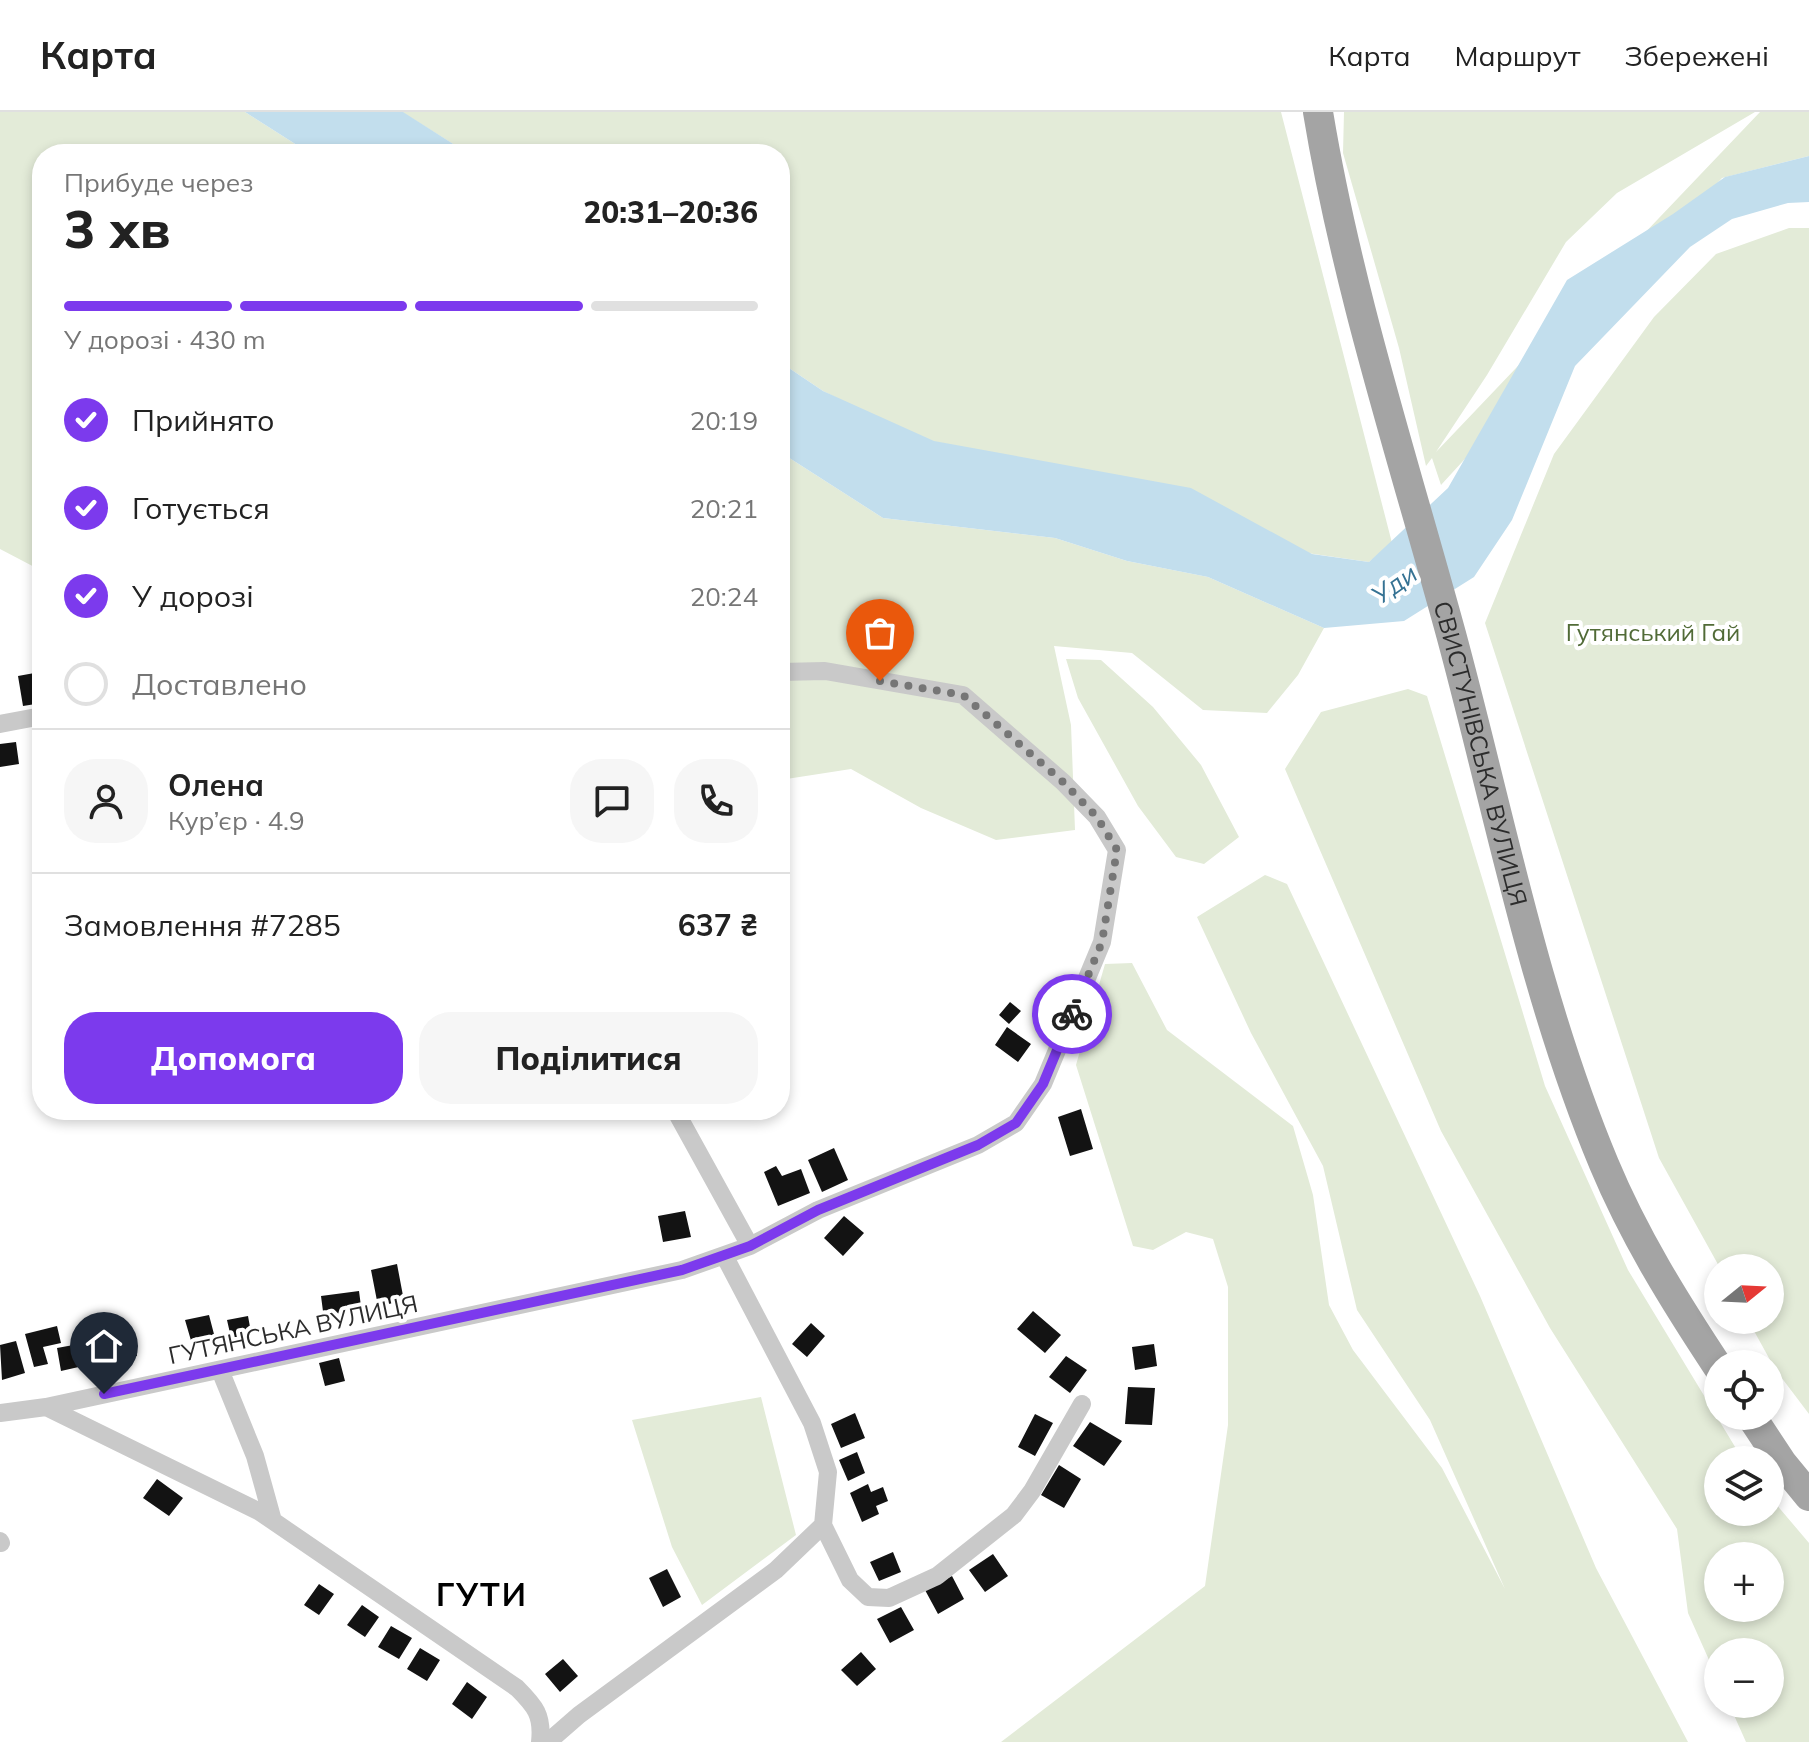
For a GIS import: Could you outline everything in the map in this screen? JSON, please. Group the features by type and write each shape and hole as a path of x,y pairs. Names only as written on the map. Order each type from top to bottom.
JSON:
{"main road":[{"name":"СВИСТУНІВСЬКА ВУЛИЦЯ","path":"1318,112 1347,254 1453,639 1549,1009 1604,1164 1648,1255 1707,1350"},
{"path":"1760,1430 1809,1496"}],"street":[{"name":"ГУТЯНСЬКА ВУЛИЦЯ","path":"0,1413 46,1407 682,1270 750,1246 818,1210 978,1145 1016,1123 1043,1084 1102,942 1117,850 1097,817 1063,782 963,695 825,671 790,672"},
{"path":"0,724 32,718"},
{"path":"681,1120 750,1246"},
{"path":"725,1257 812,1423 828,1472 823,1525 850,1580 868,1597 889,1598 937,1576 1014,1515 1032,1491 1082,1404"},
{"path":"220,1370 255,1456 273,1521"},
{"path":"46,1407 260,1512 517,1688 536,1707 553,1715 579,1715"},
{"path":"548,1742 579,1715 776,1570 823,1525"},
{"path":"536,1707 541,1729 540,1742"}],"green space":[{"path":"0,112 245,112 295,144 32,144 32,566 0,549"},
{"path":"402,112 1281,112 1392,543 1369,562 1307,553 932,447 823,391 790,369 790,144 453,144"},
{"path":"1344,112 1755,112 1617,193 1566,242 1487,375 1436,452 1760,112 1809,112 1809,156 1722,178 1441,485 1432,458 1426,466 1399,348 1343,153"},
{"name":"Гутянський Гай","path":"1789,228 1809,228 1809,1414 1784,1381 1784,1350 1765,1350 1756,1334 1784,1334 1784,1254 1712,1254 1659,1158 1485,623 1554,454 1654,317 1716,254"},
{"path":"790,458 883,518 1055,538 1127,561 1208,577 1324,628 1298,675 1267,713 1203,710 1132,653 1054,646 1071,725 1075,830 996,840 921,808 851,769 790,778"},
{"path":"1066,659 1101,660 1153,707 1201,765 1239,837 1204,864 1176,857 1138,806 1078,698"},
{"path":"1408,689 1427,696 1545,1086 1628,1270 1704,1396 1704,1430 1725,1430 1735,1446 1704,1446 1704,1526 1784,1526 1784,1514 1809,1543 1809,1742 1746,1742 1735,1718 1784,1718 1784,1638 1704,1638 1704,1649 1688,1613 1677,1529 1550,1328 1441,1131 1285,769 1321,712"},
{"path":"1265,875 1287,884 1480,1296 1596,1568 1688,1742 1001,1742 1205,1586 1228,1425 1228,1287 1213,1239 1186,1232 1153,1250 1133,1246 1076,1065 1105,964 1132,963 1167,1030 1293,1126 1313,1195 1329,1305 1353,1350 1442,1468 1505,1589 1430,1420 1357,1310 1323,1166 1251,1033 1197,917"},
{"path":"761,1397 796,1535 702,1605 672,1547 632,1420"}],"water":[{"path":"245,112 403,112 453,144 295,144"},
{"name":"Уди","path":"1809,156 1809,202 1788,203 1732,219 1690,247 1575,366 1512,520 1474,577 1404,621 1324,628 1208,577 1127,561 1055,538 883,518 790,458 790,369 823,391 934,441 1191,488 1312,554 1369,562 1448,488 1567,280 1673,214 1725,177"}],"building":[{"path":"32,673 32,705 23,706 18,676"},
{"path":"16,742 19,764 0,767 0,744"},
{"path":"1010,1002 1021,1011 1009,1024 999,1015"},
{"path":"1007,1027 1031,1044 1018,1062 995,1045"},
{"path":"1081,1109 1093,1149 1070,1156 1058,1117"},
{"path":"834,1148 848,1180 822,1192 808,1160"},
{"path":"776,1166 782,1176 801,1169 810,1193 778,1206 764,1172"},
{"path":"685,1211 691,1237 663,1242 658,1216"},
{"path":"844,1216 864,1233 843,1256 824,1238"},
{"path":"397,1264 404,1301 378,1306 371,1270"},
{"path":"359,1291 362,1314 324,1319 321,1296"},
{"path":"1033,1311 1061,1335 1045,1353 1017,1329"},
{"path":"209,1315 215,1338 192,1344 185,1320"},
{"path":"248,1316 252,1338 232,1342 227,1320"},
{"path":"811,1323 825,1336 807,1357 792,1344"},
{"path":"57,1326 61,1343 43,1347 48,1364 34,1367 25,1334"},
{"path":"132,1328 137,1356 111,1360 106,1333"},
{"path":"16,1341 25,1373 2,1380 0,1345"},
{"path":"79,1344 83,1366 61,1371 57,1348"},
{"path":"1154,1344 1157,1366 1135,1370 1132,1347"},
{"path":"1066,1356 1087,1370 1070,1393 1049,1377"},
{"path":"339,1358 345,1381 325,1386 319,1363"},
{"path":"1128,1387 1155,1388 1152,1425 1125,1424"},
{"path":"855,1413 865,1438 841,1448 831,1424"},
{"path":"1035,1414 1053,1423 1035,1456 1018,1447"},
{"path":"1090,1422 1122,1441 1104,1466 1073,1446"},
{"path":"857,1452 865,1473 848,1481 839,1460"},
{"path":"1059,1465 1081,1479 1064,1508 1041,1495"},
{"path":"157,1479 183,1498 169,1516 143,1498"},
{"path":"868,1484 871,1492 883,1487 888,1501 876,1506 879,1514 862,1522 850,1493"},
{"path":"893,1552 901,1572 879,1581 870,1562"},
{"path":"993,1554 1008,1576 985,1592 969,1570"},
{"path":"667,1569 681,1597 663,1607 649,1578"},
{"path":"952,1576 964,1599 938,1614 925,1590"},
{"path":"319,1584 334,1594 319,1615 304,1605"},
{"path":"362,1605 379,1617 365,1637 347,1625"},
{"path":"901,1607 914,1630 890,1643 877,1619"},
{"path":"391,1626 412,1638 399,1659 378,1647"},
{"path":"420,1648 440,1660 427,1681 407,1669"},
{"path":"861,1652 876,1669 857,1686 841,1670"},
{"path":"563,1659 578,1676 560,1692 545,1674"},
{"path":"467,1682 487,1697 472,1719 452,1704"}],"way so far":[{"path":"880,681 963,695 1063,782 1097,817 1117,850 1102,942 1072,1014"}],"district":[{"name":"ГУТИ","path":"482,1594"}],"route":[{"path":"104,1394 682,1270 725,1257 818,1210 978,1145 1016,1123 1043,1084 1072,1014"}]}
